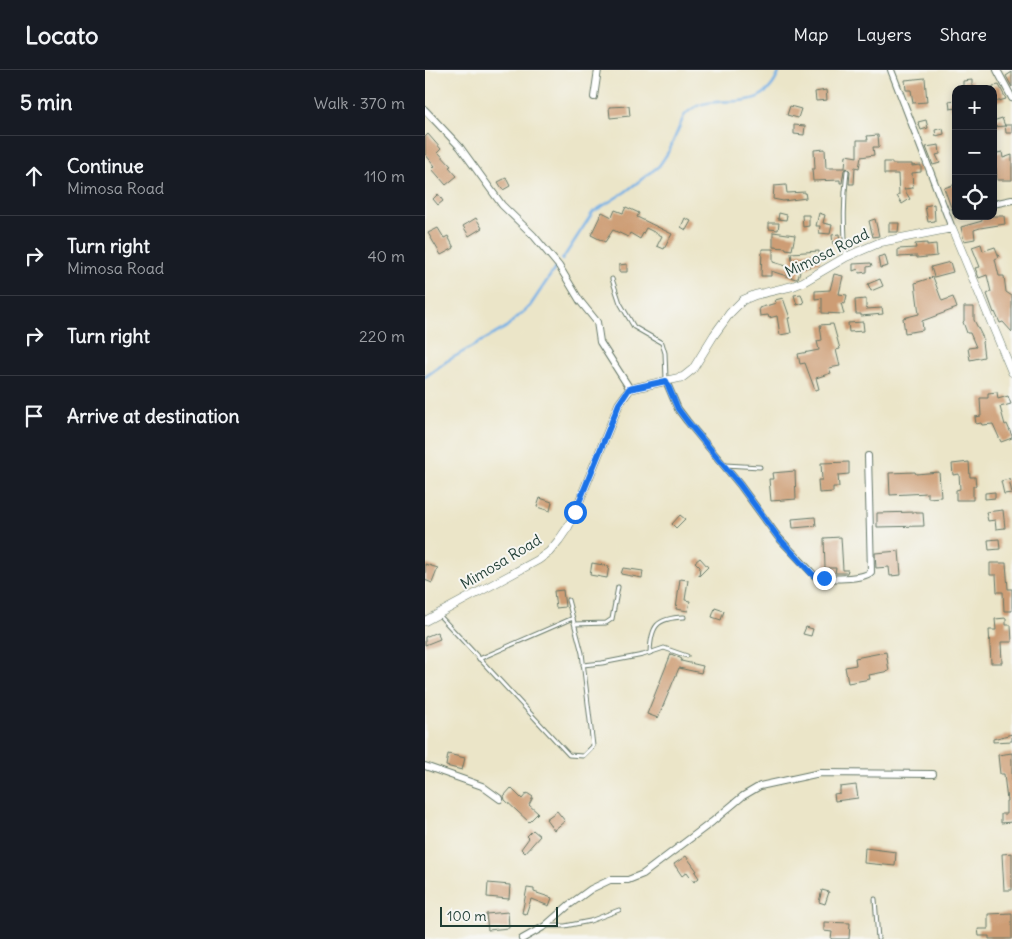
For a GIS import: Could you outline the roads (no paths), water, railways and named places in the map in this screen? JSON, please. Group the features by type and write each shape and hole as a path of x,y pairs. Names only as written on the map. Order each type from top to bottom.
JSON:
{"street":[{"path":"594,97 599,70"},
{"path":"891,70 952,228 1012,372"},
{"path":"997,70 1012,98"},
{"path":"425,110 460,147 502,205 533,235 559,266 579,302 597,322 600,342 629,389"},
{"path":"997,203 1012,200"},
{"path":"948,218 952,216"},
{"name":"Mimosa Road","path":"425,621 538,560 549,552 569,527 619,404 629,389 683,377 693,369 714,335 730,313 743,300 803,282 846,257 881,242 952,228"},
{"path":"666,381 678,409 724,465 778,537 813,575 820,578 853,578 867,576 871,572 868,456"},
{"path":"425,766 482,786 500,798"},
{"path":"522,939 545,926 591,889 610,880 628,880 643,874 713,822 743,796 760,786 820,773 933,774"}],"lane":[{"path":"846,257 843,198 847,171"},
{"path":"613,279 621,303 634,327 662,343 665,353 666,381"},
{"path":"724,465 760,467"},
{"path":"575,624 606,623 613,619 618,587"},
{"path":"438,614 569,755 583,756 593,746 583,664 569,600"},
{"path":"650,653 651,635 658,624 669,618 684,617"},
{"path":"479,659 573,618"},
{"path":"583,664 602,663 650,653 664,648 687,656"},
{"path":"875,899 878,939"},
{"path":"545,926 565,926 589,921 619,910"}],"waterway":[{"path":"562,260 593,212 625,192 659,166 669,151 684,116 695,107 708,103 748,100 761,95 772,86 780,70"},
{"path":"425,377 447,361 505,328 530,306 556,267"}]}
